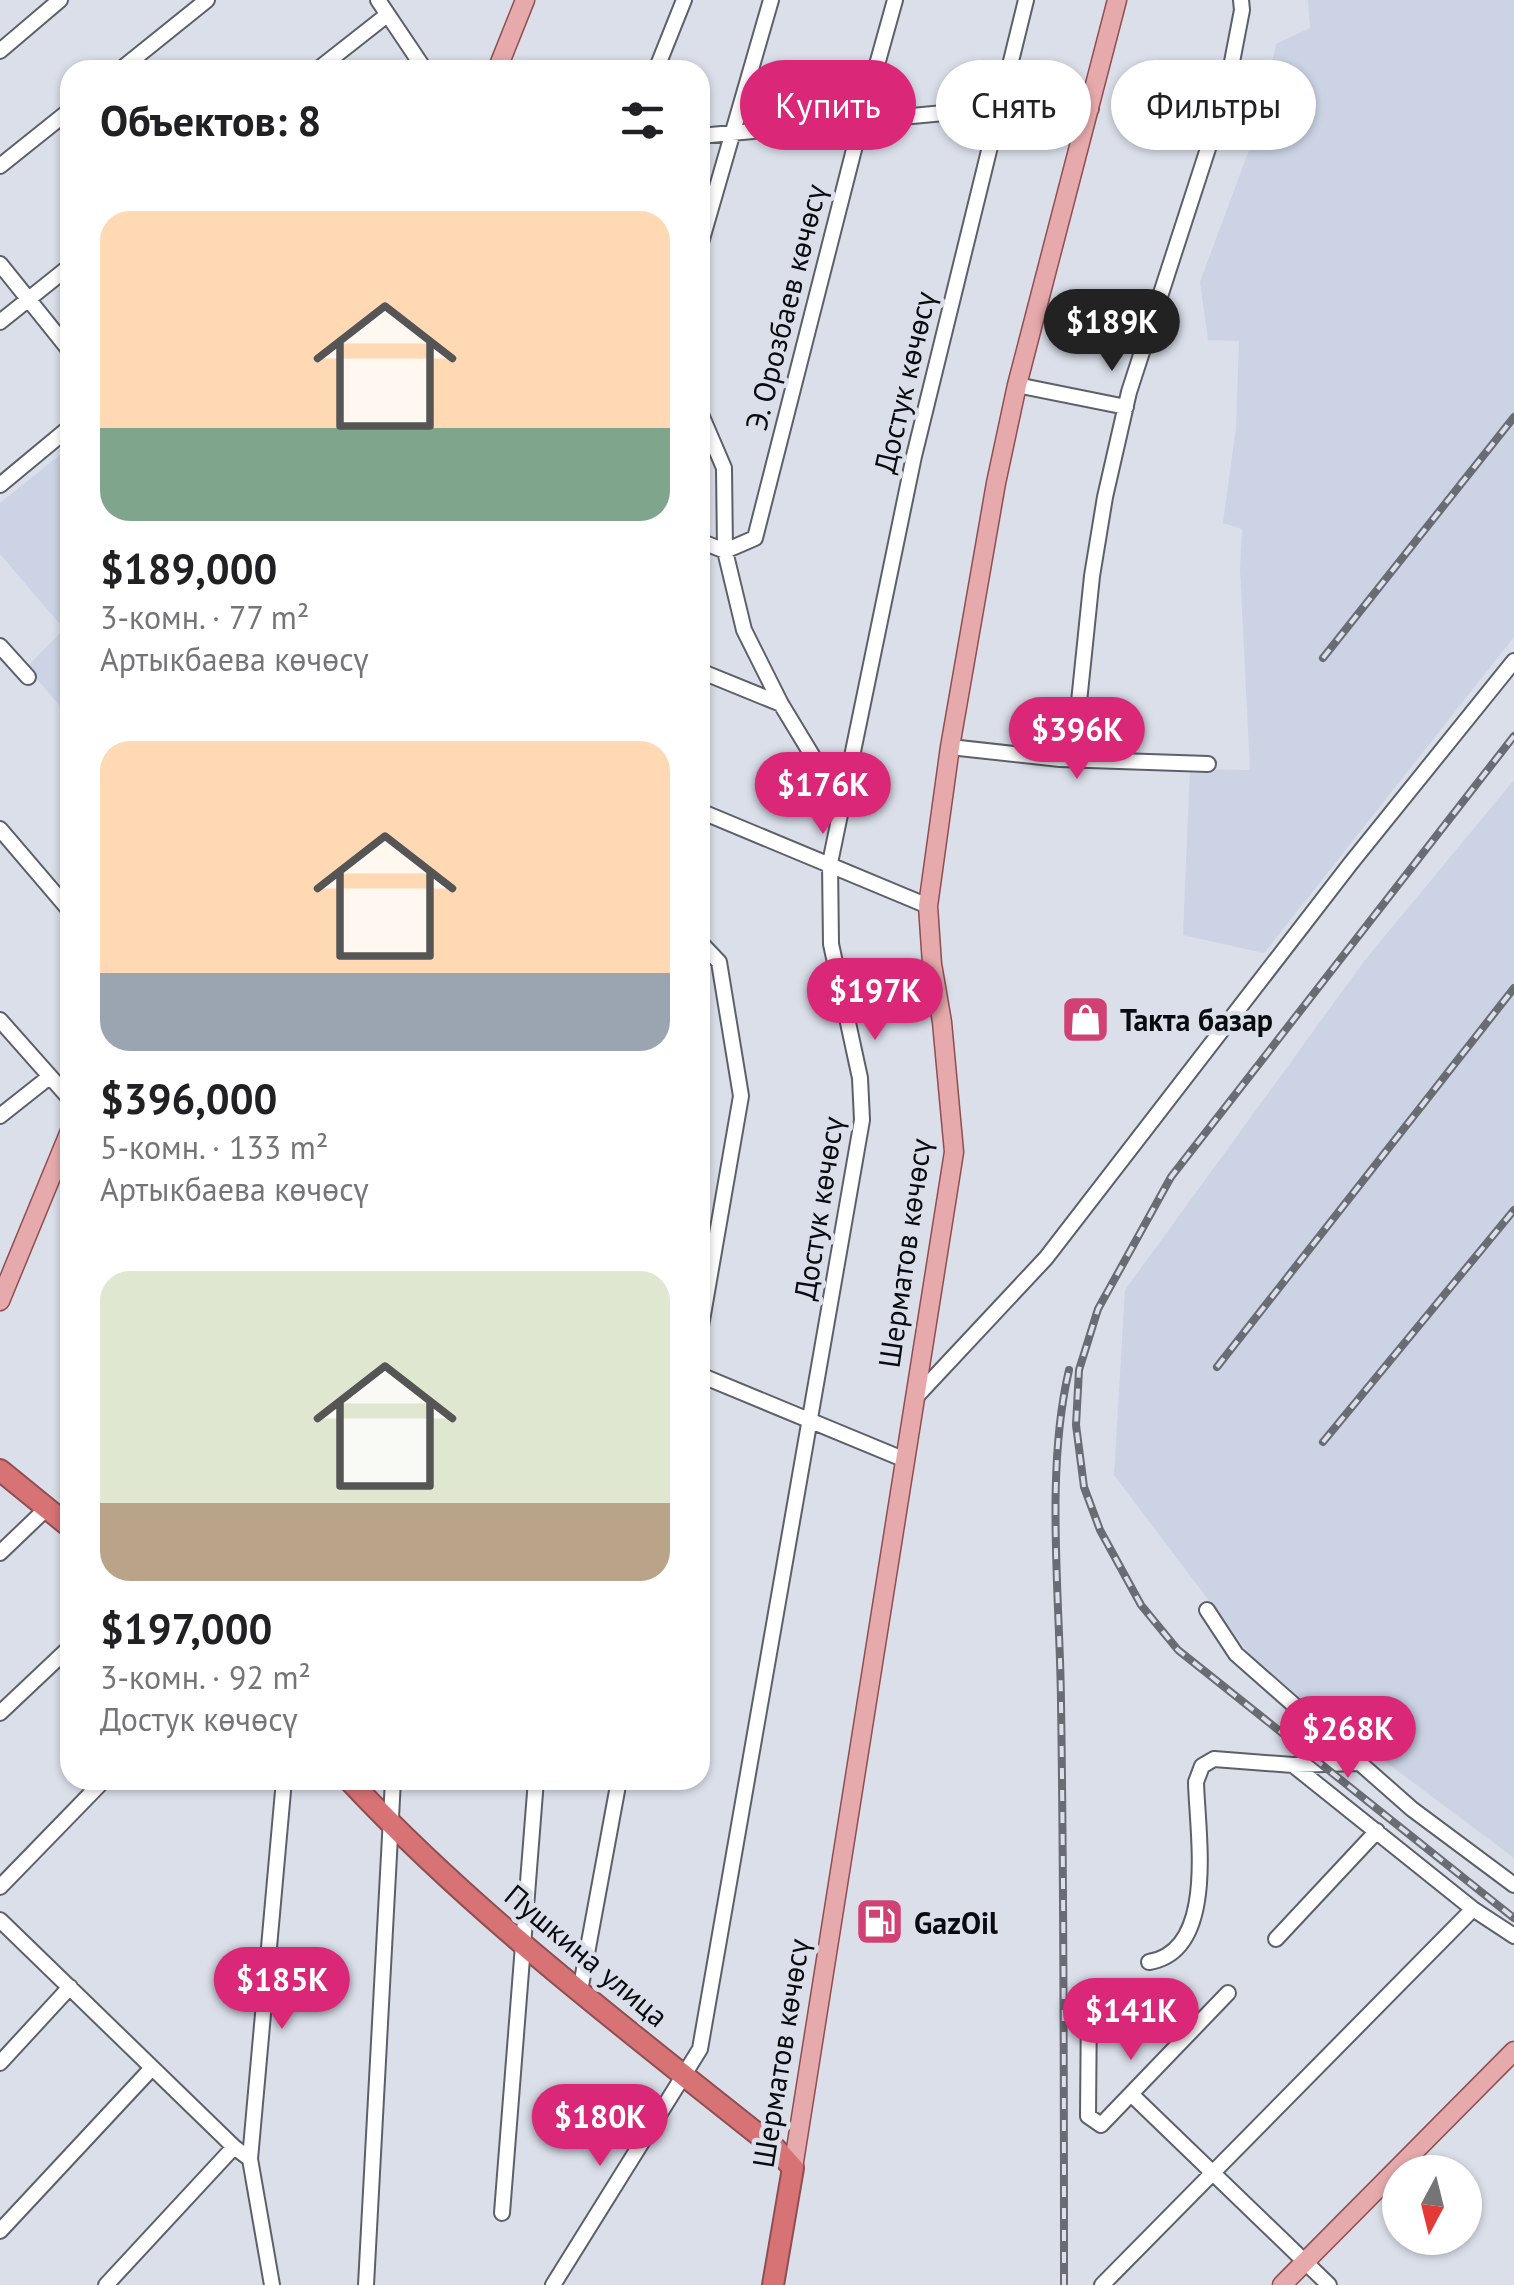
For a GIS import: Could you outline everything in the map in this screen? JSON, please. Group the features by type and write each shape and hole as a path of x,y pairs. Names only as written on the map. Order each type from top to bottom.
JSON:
{"highway":[{"path":"0,1470 60,1518"},
{"name":"Пушкина улица","path":"358,1790 390,1824 522,1941 775,2148 793,2168"},
{"name":"Шерматов көчөсү","path":"773,2285 793,2168"}],"main road":[{"path":"501,60 525,0"},
{"name":"Шерматов көчөсү","path":"1091,104 1117,0"},
{"name":"Шерматов көчөсү","path":"793,2168 954,1152 928,906 950,747 1017,385 1079,150"},
{"path":"0,1301 60,1155"},
{"path":"1282,2285 1514,2051"}],"street":[{"path":"0,51 60,0"},
{"path":"132,60 207,0"},
{"path":"378,0 418,60"},
{"path":"660,60 684,0"},
{"path":"710,213 771,0"},
{"name":"Э. Орозбаев көчөсү","path":"878,60 895,0"},
{"name":"Достук көчөсү","path":"1010,60 1026,0"},
{"path":"1074,760 1092,576 1126,407 1226,92 1241,0"},
{"path":"330,60 388,14"},
{"path":"0,166 60,118"},
{"path":"710,135 740,133"},
{"name":"Э. Орозбаев көчөсү","path":"725,551 755,538 853,150"},
{"name":"Достук көчөсү","path":"552,2285 700,2049 862,1120 860,1078 831,944 830,863 914,456 987,150"},
{"path":"0,264 60,339"},
{"path":"0,322 60,274"},
{"path":"1017,385 1126,407"},
{"path":"710,435 724,468 725,551 744,630 781,704 841,802"},
{"path":"0,485 60,436"},
{"path":"710,545 725,551"},
{"path":"0,646 28,677"},
{"path":"914,1398 1046,1258 1351,863 1514,660"},
{"path":"710,675 781,704"},
{"path":"950,747 1074,760 1208,764"},
{"path":"710,815 928,906"},
{"path":"0,829 60,899"},
{"path":"710,953 719,962 740,1096 710,1273"},
{"path":"0,1020 60,1090"},
{"path":"0,1116 48,1078"},
{"path":"710,1379 903,1459"},
{"path":"0,1553 48,1507"},
{"path":"1207,1610 1236,1654 1357,1763 1514,1885"},
{"path":"0,1713 60,1656"},
{"path":"1148,1962 1162,1960 1177,1947 1192,1924 1199,1903 1196,1782 1202,1766 1214,1759 1293,1765 1357,1763"},
{"path":"1293,1765 1473,1909 1514,1936"},
{"path":"0,1887 94,1790"},
{"path":"268,2282 250,2159 283,1790"},
{"path":"366,2285 392,1790"},
{"path":"502,2213 535,1790"},
{"path":"580,1990 616,1790"},
{"path":"1276,1939 1376,1831"},
{"path":"1102,2285 1473,1909"},
{"path":"0,1920 250,2159"},
{"path":"0,2063 70,1987"},
{"path":"1089,1998 1088,2116 1101,2125 1228,1993"},
{"path":"0,2231 152,2068"},
{"path":"1132,2094 1329,2285"},
{"path":"106,2285 234,2147"}],"shaded area":[{"path":"1308,0 1514,0 1514,637 1264,953 1183,935 1190,769 1250,770 1240,569 1242,529 1223,523 1236,427 1239,341 1208,340 1200,282 1249,150 1316,150 1316,60 1273,60 1276,44 1310,28"},
{"path":"60,455 60,624 0,554 0,503"},
{"path":"60,633 60,706 27,667"},
{"path":"1514,780 1514,1858 1260,1668 1114,1475 1125,1290 1365,960"}],"railway":[{"path":"1323,658 1514,417"},
{"path":"1514,736 1171,1177 1098,1309 1079,1370 1076,1425 1084,1487 1100,1530 1141,1605 1178,1650 1514,1918"},
{"path":"1217,1367 1514,988"},
{"path":"1323,1442 1514,1210"},
{"path":"1064,2285 1062,1775 1056,1492 1057,1450 1069,1370"}],"place":[{"name":"Такта базар","path":"1085,1019"},
{"name":"GazOil","path":"879,1922"}]}
